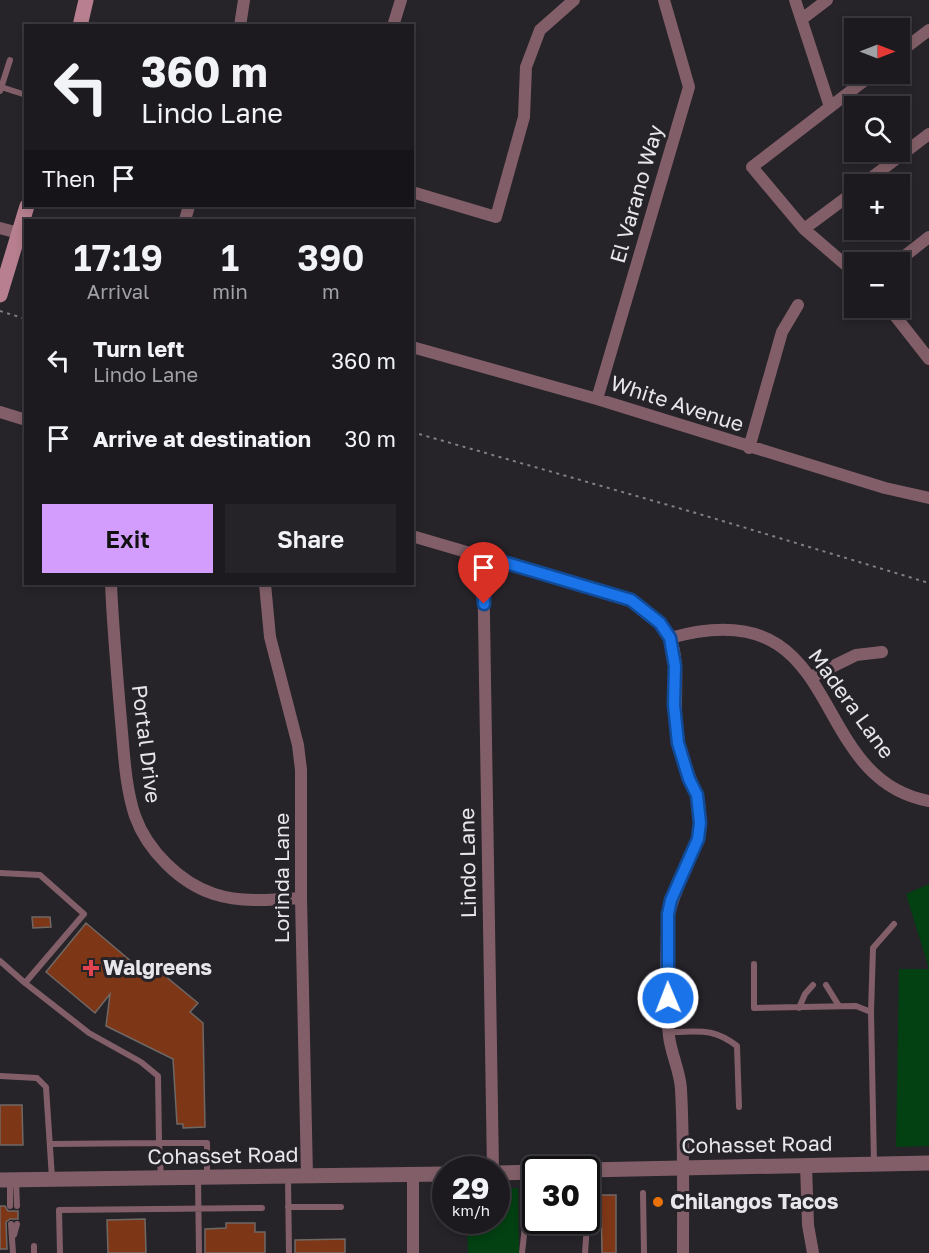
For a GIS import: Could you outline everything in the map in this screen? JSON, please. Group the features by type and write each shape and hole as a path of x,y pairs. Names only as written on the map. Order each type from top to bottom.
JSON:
{"main road":[{"path":"81,24 87,0"},
{"path":"0,295 22,234"}],"street":[{"path":"240,24 244,0"},
{"path":"394,24 401,0"},
{"path":"414,193 496,217 524,117 526,68 540,30 574,0"},
{"name":"El Varano Way","path":"597,399 688,87 664,0"},
{"path":"795,0 830,107"},
{"path":"802,19 827,0"},
{"path":"910,44 929,30"},
{"path":"844,264 804,229 752,167 860,84"},
{"path":"876,174 929,134"},
{"path":"804,229 844,198"},
{"path":"0,228 22,234"},
{"path":"910,252 929,237"},
{"path":"749,448 782,332 798,305"},
{"path":"897,318 928,357"},
{"name":"White Avenue","path":"414,348 597,399 749,448 885,488 928,496"},
{"path":"0,412 24,419"},
{"path":"414,537 631,600 660,623 670,638 675,666 674,705 678,743 689,779 697,795 700,823 698,839 671,900 668,914 669,1032 681,1087 683,1253"},
{"name":"Lindo Lane","path":"483,556 493,1156"},
{"name":"Portal Drive","path":"111,585 126,766 135,815 144,835 159,856 176,872 214,894 253,899 301,898"},
{"name":"Lorinda Lane","path":"266,585 270,637 298,745 301,770 301,898 307,1176"},
{"name":"Madera Lane","path":"670,638 710,629 748,632 768,639 800,663 841,731 866,763 896,789 915,798 929,801"},
{"path":"811,678 856,655 882,652"},
{"name":"Cohasset Road","path":"600,1170 929,1163"},
{"path":"806,1165 808,1226 813,1253"},
{"name":"Cohasset Road","path":"9,1180 432,1174"},
{"path":"413,1175 413,1253"}],"lane":[{"path":"10,60 1,89 24,94"},
{"path":"0,873 40,874 84,914 25,983"},
{"path":"874,1164 871,1012 873,948 894,924"},
{"path":"0,961 89,1034 141,1062 158,1076 161,1178"},
{"path":"754,964 754,1008 856,1006 871,1012"},
{"path":"799,1008 805,994 813,985"},
{"path":"826,985 839,1006"},
{"path":"669,1032 713,1032 723,1035 737,1046 739,1107"},
{"path":"0,1076 37,1078 46,1087 52,1179"},
{"path":"50,1144 207,1143 198,1209 199,1253"},
{"path":"288,1176 289,1253"},
{"path":"9,1180 14,1206"},
{"path":"643,1193 644,1253"},
{"path":"288,1207 341,1207"},
{"path":"60,1253 59,1210 262,1208"},
{"path":"13,1253 14,1224"},
{"path":"522,1253 524,1234"},
{"path":"585,1253 586,1234"}],"path":[{"path":"0,311 24,318"},
{"path":"414,433 696,513 929,583"}],"green space":[{"path":"929,884 929,969 906,894"},
{"path":"899,969 929,969 929,1146 896,1147"},
{"path":"510,1188 518,1188 519,1253 468,1253 467,1234 510,1234"}],"building":[{"path":"32,917 50,917 51,927 33,928"},
{"path":"86,923 146,974 153,966 198,1003 190,1012 203,1023 205,1127 183,1128 183,1124 177,1124 173,1059 106,1026 110,994 95,1013 46,972"},
{"path":"0,1105 22,1105 23,1145 0,1145"},
{"path":"601,1195 616,1195 616,1253 602,1253"},
{"path":"0,1206 5,1206 8,1211 18,1211 18,1219 10,1219 6,1222 7,1249 0,1249"},
{"path":"145,1219 146,1253 108,1253 107,1220"},
{"path":"226,1223 255,1223 255,1232 265,1232 265,1253 205,1253 205,1229 226,1228"},
{"path":"345,1239 345,1253 295,1253 295,1240"}],"place":[{"name":"Walgreens","path":"91,968"},
{"name":"Chilangos Tacos","path":"658,1202"}],"route":[{"path":"484,604 483,556 631,600 660,623 670,638 674,651 674,705 678,743 689,779 697,795 700,823 698,839 671,900 668,914 668,998"}]}
